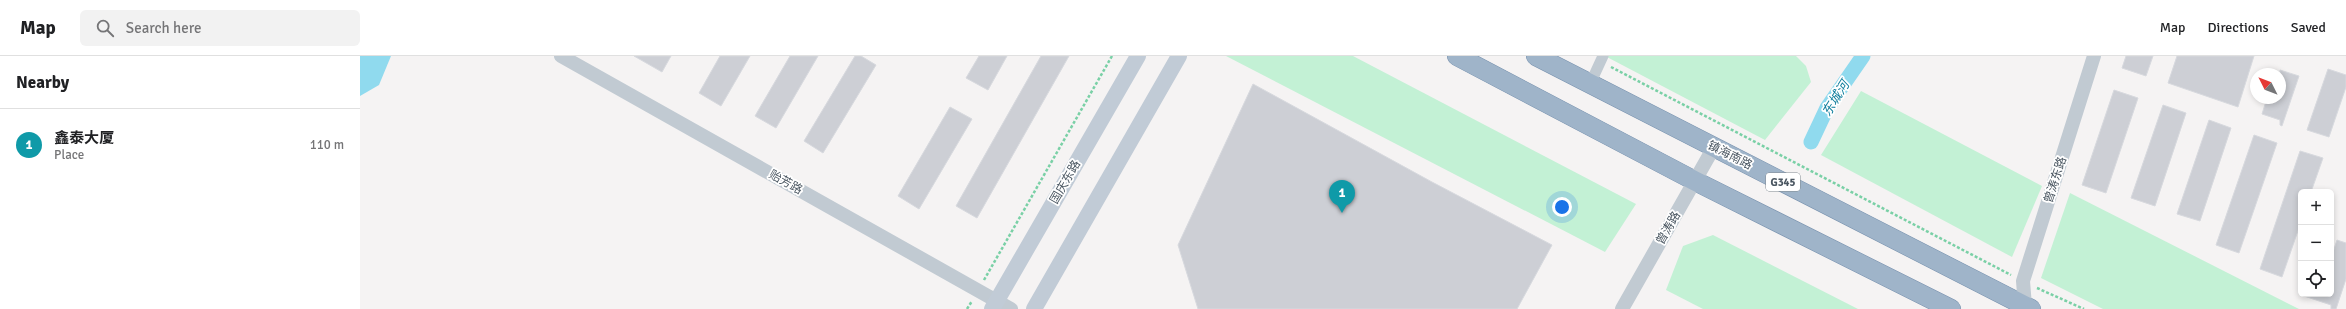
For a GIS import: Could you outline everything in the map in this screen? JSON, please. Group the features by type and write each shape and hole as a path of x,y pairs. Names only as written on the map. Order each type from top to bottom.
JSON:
{"highway":[{"path":"1457,56 1695,181 1951,309"},
{"name":"镇海南路","path":"1536,56 1591,82 1714,147 2028,307"}],"main road":[{"name":"国庆东路","path":"994,305 1138,56"},
{"path":"1034,309 1179,56"}],"street":[{"name":"贻芳路","path":"561,56 978,290 994,305 1011,309"},
{"name":"曾涛东路","path":"2028,307 2023,281 2094,56"},
{"path":"1591,82 1602,59"},
{"name":"曾涛路","path":"1622,309 1714,147"}],"path":[{"path":"967,309 1112,56"},
{"path":"1602,59 2023,281 2084,309"}],"green space":[{"path":"1226,56 1353,56 1636,204 1605,252"},
{"path":"1605,56 1796,56 1806,66 1811,82 1765,140"},
{"path":"1861,91 2042,186 2012,257 1821,155"},
{"path":"2070,193 2299,309 2103,309 2041,278"},
{"path":"1713,235 1858,309 1703,309 1666,290 1683,246"}],"water":[{"path":"360,56 391,56 379,85 360,96"}],"building":[{"path":"634,56 671,56 662,72"},
{"path":"720,56 750,56 721,106 699,93"},
{"path":"790,56 818,56 776,128 755,116"},
{"path":"855,56 861,56 876,65 823,153 804,141"},
{"path":"979,56 1007,56 988,90 966,78"},
{"path":"1041,56 1069,56 977,218 956,206"},
{"path":"2126,56 2153,56 2146,76 2122,68"},
{"path":"2177,56 2254,56 2238,107 2168,83"},
{"path":"2328,69 2346,75 2346,87 2329,137 2307,130"},
{"path":"2286,72 2299,76 2282,126 2280,125 2280,120 2262,114 2265,104 2286,104"},
{"path":"1253,84 1432,182 1552,245 1517,309 1198,309 1178,245"},
{"path":"2114,90 2138,98 2106,193 2082,185"},
{"path":"2163,105 2186,113 2155,206 2131,198"},
{"path":"950,107 972,119 919,209 898,196"},
{"path":"2209,120 2231,128 2200,221 2177,214"},
{"path":"2254,135 2277,143 2239,253 2216,245"},
{"path":"2300,151 2323,158 2312,189 2298,189 2298,231 2282,277 2260,269"},
{"path":"2337,240 2346,243 2346,279 2336,309 2331,309 2331,305 2307,297 2334,297 2334,249"}],"waterway":[{"name":"东城河","path":"1811,142 1827,108 1863,56"}],"place":[{"name":"鑫泰大厦","path":"1342,213"}]}
